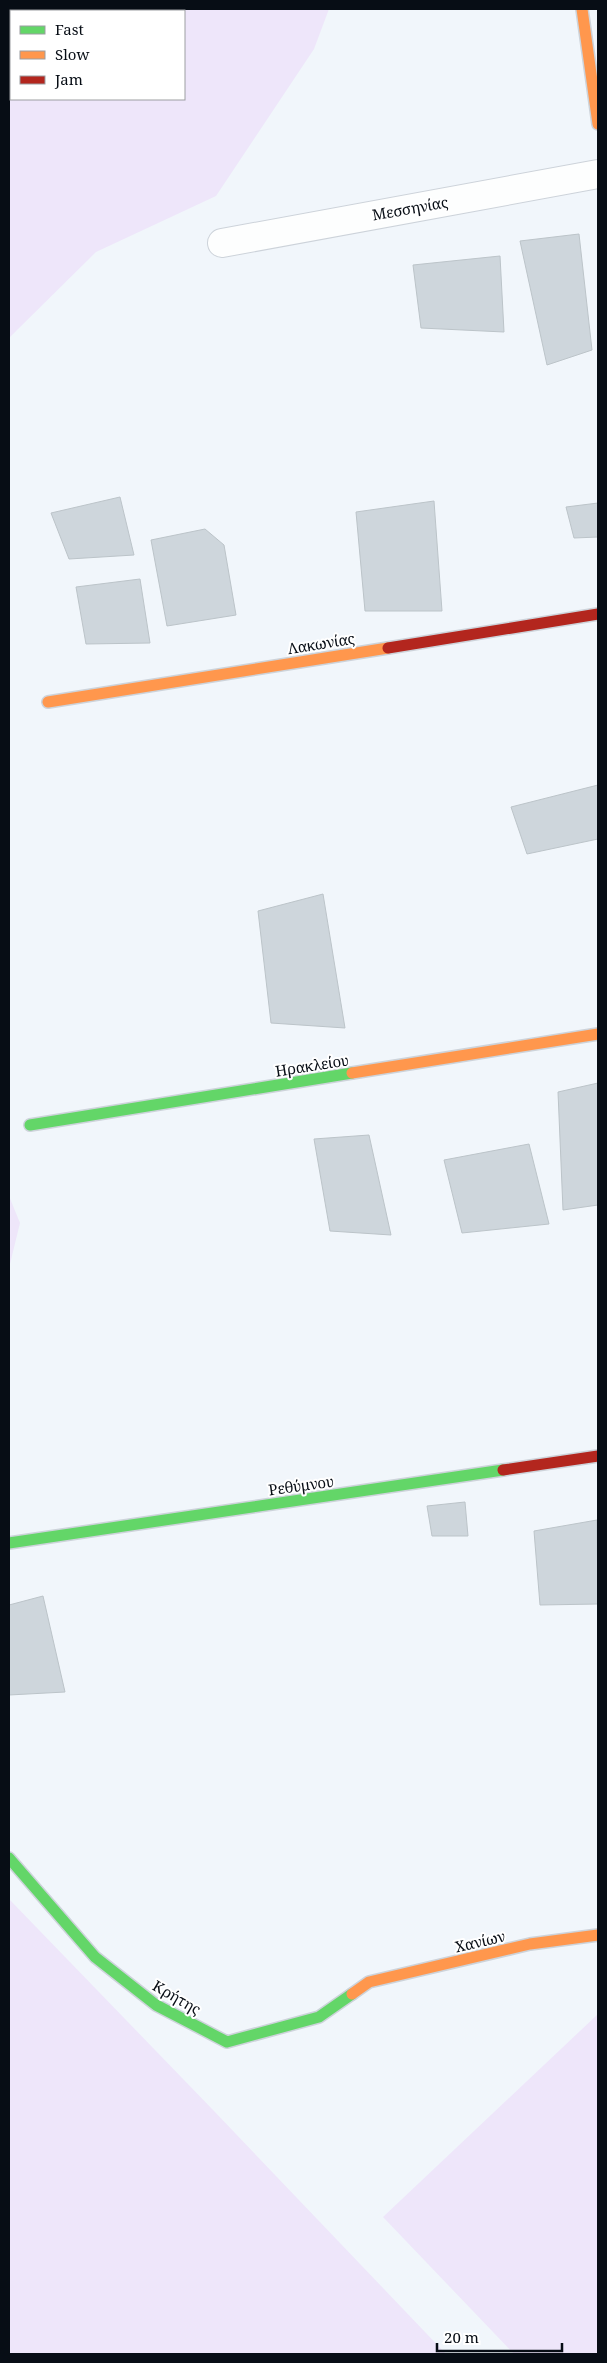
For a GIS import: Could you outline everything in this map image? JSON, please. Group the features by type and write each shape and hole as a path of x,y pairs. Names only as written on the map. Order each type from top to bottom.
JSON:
{"street":[{"path":"582,9 598,124"},
{"name":"Μεσσηνίας","path":"222,243 598,174"},
{"name":"Λακωνίας","path":"48,702 598,614"},
{"name":"Ηρακλείου","path":"30,1126 598,1034"},
{"name":"Ρεθύμνου","path":"9,1544 598,1456"},
{"name":"Κρήτης","path":"9,1858 94,1957 156,2005 227,2042 319,2017 369,1982"},
{"name":"Χανίων","path":"369,1982 530,1944 598,1935"}],"shaded area":[{"path":"9,9 329,9 314,49 216,196 96,252 9,338"},
{"path":"9,1196 20,1223 9,1268"},
{"path":"9,1899 214,2111 446,2354 9,2354"},
{"path":"598,2014 598,2354 514,2354 383,2217"}],"building":[{"path":"579,234 592,350 547,365 520,241"},
{"path":"500,256 504,332 421,328 413,265"},
{"path":"120,497 134,555 69,559 51,513"},
{"path":"434,501 442,611 365,611 356,512"},
{"path":"598,503 598,537 574,538 566,507"},
{"path":"205,529 224,545 236,615 167,626 151,540"},
{"path":"140,579 150,643 86,644 76,587"},
{"path":"598,785 598,839 527,854 511,807"},
{"path":"323,894 345,1028 271,1023 258,911"},
{"path":"598,1083 598,1205 563,1210 558,1092"},
{"path":"369,1135 391,1235 330,1231 314,1139"},
{"path":"529,1144 549,1224 462,1233 444,1160"},
{"path":"465,1502 468,1536 432,1536 427,1506"},
{"path":"597,1520 598,1604 540,1605 534,1531"},
{"path":"43,1596 65,1692 9,1695 9,1605"}],"traffic: fast":[{"path":"30,1125 352,1073"},
{"path":"9,1543 503,1470"},
{"path":"9,1858 95,1957 156,2005 227,2042 319,2017 352,1994"}],"traffic: slow":[{"path":"582,9 598,124"},
{"path":"48,702 388,648"},
{"path":"352,1073 598,1034"},
{"path":"352,1994 369,1982 530,1944 598,1935"}],"traffic: jam":[{"path":"388,648 598,614"},
{"path":"503,1470 598,1456"}]}
